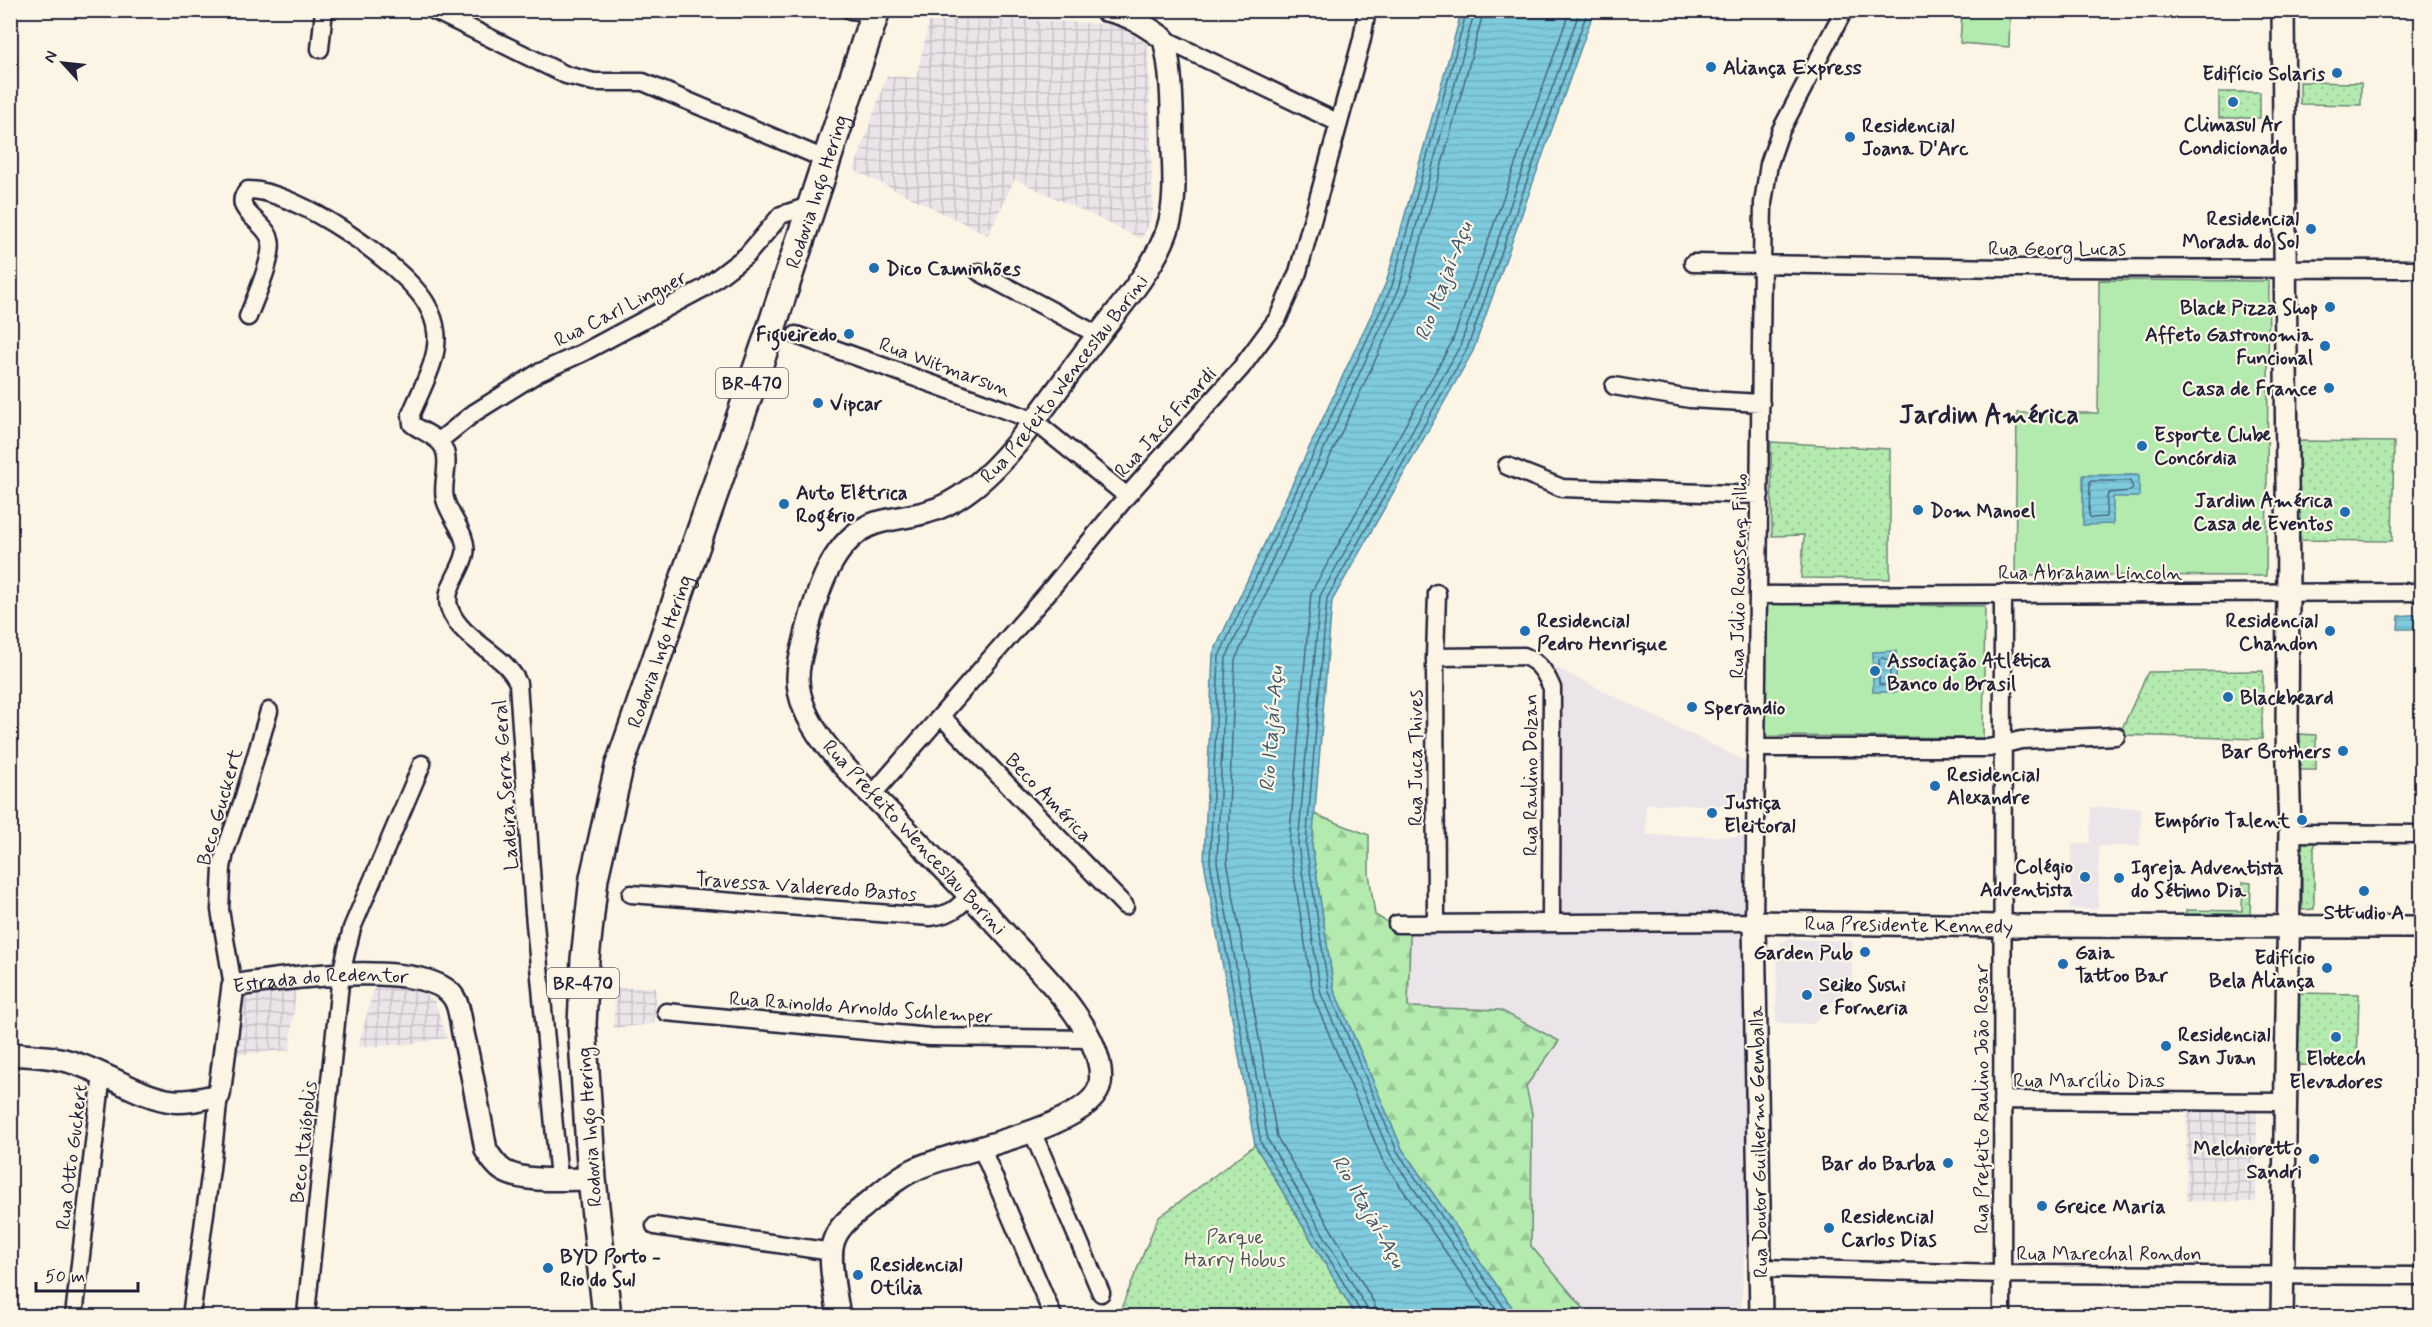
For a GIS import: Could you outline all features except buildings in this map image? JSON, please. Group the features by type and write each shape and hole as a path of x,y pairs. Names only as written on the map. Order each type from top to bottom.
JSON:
{"highway":[{"name":"Rodovia Ingo Hering","path":"607,1317 592,1179 582,1015 590,904 604,828 619,766 720,478 827,160 867,11"}],"street":[{"path":"320,49 324,10"},
{"path":"433,10 566,75 594,82 643,82 827,160"},
{"path":"1105,10 1139,22 1164,39 1339,123"},
{"name":"Rua Jacó Finardi","path":"872,795 942,717 1127,496 1241,368 1278,318 1290,294 1300,263 1362,39 1367,10"},
{"name":"Rua Júlio Roussenq Filho","path":"1754,922 1763,203 1769,164 1780,132 1844,10"},
{"path":"2282,1317 2290,833 2286,730 2288,591 2283,10"},
{"name":"Rua Prefeito Wenceslau Borini","path":"839,1317 832,1252 834,1241 846,1221 891,1184 919,1167 1032,1131 1080,1110 1093,1101 1099,1089 1101,1077 1090,1039 1065,999 827,745 807,716 801,699 797,679 800,659 812,612 841,549 856,534 876,523 929,512 951,502 992,471 1143,274 1169,226 1174,187 1172,80 1164,39"},
{"path":"248,317 271,252 271,240 265,228 244,210 242,202 243,195 249,190 260,190 298,203 319,214 396,271 426,303 436,332 436,347 411,414 412,424 439,441"},
{"name":"Rua Carl Lingner","path":"439,441 474,412 538,373 582,353 704,288 747,255 782,215 812,205"},
{"name":"Rua Georg Lucas","path":"1693,263 1762,266 2421,269"},
{"path":"979,272 1098,335"},
{"name":"Rua Witmarsun","path":"796,335 1033,420 1127,496"},
{"path":"1614,386 1690,399 1761,403"},
{"name":"Ladeira Serra Geral","path":"439,441 444,447 446,456 444,497 450,515 464,541 465,552 453,580 448,598 449,609 456,622 513,670 521,696 534,923 558,1179"},
{"path":"1507,466 1562,488 1760,495"},
{"name":"Rua Abraham Lincoln","path":"1759,595 2421,592"},
{"name":"Rua Juca Thives","path":"1436,923 1435,657 1437,593"},
{"name":"Rua Prefeito Raulino João Rosar","path":"2002,593 2002,1317"},
{"name":"Rua Raulino Dolzan","path":"1435,657 1524,656 1536,661 1544,670 1552,688 1551,923"},
{"name":"Beco Guckert","path":"233,986 219,903 222,868 269,711"},
{"name":"Beco América","path":"942,717 1125,906"},
{"path":"1757,748 1989,748 2020,740 2116,736"},
{"name":"Beco Itaiópolis","path":"306,1314 341,974 352,928 422,764"},
{"path":"2290,833 2421,834"},
{"name":"Travessa Valderedo Bastos","path":"631,894 930,917 956,910 970,895"},
{"name":"Rua Presidente Kennedy","path":"1397,924 1754,922 2002,926 2421,927"},
{"name":"Rua Doutor Guilherme Gemballa","path":"1754,922 1761,1317"},
{"path":"1755,967 1773,937 1792,923"},
{"name":"Estrada do Redentor","path":"219,1095 233,986 341,974 417,977 447,989 456,999 486,1150 493,1161 504,1171 520,1177 592,1179"},
{"name":"Rua Rainoldo Arnoldo Schlemper","path":"666,1012 930,1037 1090,1039"},
{"path":"10,1054 59,1058 172,1101 188,1101 219,1095 191,1317"},
{"name":"Rua Otto Guckert","path":"74,1317 102,1074"},
{"name":"Rua Marcílio Dias","path":"2002,1100 2284,1102"},
{"path":"1032,1131 1101,1293"},
{"path":"981,1148 1053,1317"},
{"path":"655,1226 832,1252"},
{"name":"Rua Marechal Rondon","path":"1761,1268 2002,1274 2421,1276"}],"shaded area":[{"path":"931,14 1118,25 1148,45 1153,212 1142,239 1015,179 988,235 854,170 887,75 916,78"},
{"path":"1547,663 1751,764 1751,806 1646,804 1646,835 1751,837 1750,916 1559,914 1559,705"},
{"name":"Colégio Adventista","path":"2091,807 2141,808 2140,846 2099,846 2098,909 2070,909 2072,843 2090,843"},
{"path":"1442,932 1750,932 1751,1131 1741,1316 1590,1316 1531,1246 1532,1114 1526,1086 1408,1007 1410,935"},
{"path":"1787,939 1852,941 1852,982 1813,1024 1776,1023 1778,948"},
{"path":"395,985 420,991 434,1000 447,1038 410,1044 358,1047 374,988"},
{"path":"656,987 654,1024 613,1028 616,988"},
{"path":"296,988 290,1050 231,1055 237,999"},
{"path":"2187,1110 2257,1111 2256,1202 2186,1201"}],"green space":[{"path":"1962,11 2010,11 2009,47 1960,43"},
{"path":"2300,82 2361,83 2361,105 2300,104"},
{"path":"2219,92 2260,92 2260,118 2219,118"},
{"name":"Esporte Clube Concórdia","path":"2099,280 2269,281 2266,576 2015,575 2017,413 2098,413"},
{"path":"2299,441 2394,442 2392,541 2297,540"},
{"path":"1771,442 1890,449 1890,579 1801,578 1804,535 1772,536"},
{"name":"Associação Atlética Banco do Brasil","path":"1767,604 1985,606 1983,738 1765,736"},
{"path":"2263,671 2262,739 2119,735 2148,672"},
{"path":"2300,734 2316,735 2316,770 2299,770"},
{"path":"1314,814 1369,835 1369,873 1375,915 1410,935 1408,1007 1500,1010 1559,1041 1526,1086 1532,1114 1531,1246 1590,1316 1518,1316 1402,1149 1334,990 1312,846"},
{"path":"2302,839 2314,839 2314,909 2302,910"},
{"path":"2243,882 2251,883 2250,918 2186,916 2186,910 2242,911"},
{"path":"2290,993 2359,994 2357,1066 2288,1065"},
{"name":"Parque Harry Hobus","path":"1255,1145 1356,1316 1118,1316 1158,1218"}],"water":[{"name":"Rio Itajaí-Açu","path":"1462,10 1594,11 1473,351 1332,601 1312,846 1334,990 1402,1149 1518,1316 1356,1316 1255,1145 1204,862 1213,654 1386,283"},
{"path":"2083,475 2139,475 2139,497 2113,497 2113,524 2083,525"},
{"path":"2421,614 2421,629 2398,629 2399,616"},
{"path":"1896,651 1896,692 1873,692 1873,652"}],"place":[{"name":"Aliança Express","path":"1711,67"},
{"name":"Edifício Solaris","path":"2337,73"},
{"name":"Climasul Ar Condicionado","path":"2233,102"},
{"name":"Residencial Joana D'Arc","path":"1850,137"},
{"name":"Residencial Morada do Sol","path":"2311,229"},
{"name":"Dico Caminhões","path":"874,268"},
{"name":"Black Pizza Shop","path":"2330,307"},
{"name":"Figueiredo","path":"849,334"},
{"name":"Affeto Gastronomia Funcional","path":"2325,346"},
{"name":"Casa de France","path":"2329,388"},
{"name":"Vipcar","path":"818,403"},
{"name":"Esporte Clube Concórdia","path":"2142,446"},
{"name":"Auto Elétrica Rogério","path":"784,504"},
{"name":"Dom Manoel","path":"1918,510"},
{"name":"Jardim América Casa de Eventos","path":"2345,512"},
{"name":"Residencial Pedro Henrique","path":"1525,631"},
{"name":"Residencial Chandon","path":"2330,631"},
{"name":"Associação Atlética Banco do Brasil","path":"1875,671"},
{"name":"Blackbeard","path":"2228,697"},
{"name":"Sperandio","path":"1692,707"},
{"name":"Bar Brothers","path":"2343,751"},
{"name":"Residencial Alexandre","path":"1935,786"},
{"name":"Justiça Eleitoral","path":"1712,813"},
{"name":"Empório Talent","path":"2302,820"},
{"name":"Colégio Adventista","path":"2085,877"},
{"name":"Igreja Adventista do Sétimo Dia","path":"2119,878"},
{"name":"Sttudio A","path":"2364,891"},
{"name":"Garden Pub","path":"1865,952"},
{"name":"Gaia Tattoo Bar","path":"2063,964"},
{"name":"Edifício Bela Aliança","path":"2327,968"},
{"name":"Seiko Sushi e Forneria","path":"1807,995"},
{"name":"Elotech Elevadores","path":"2336,1037"},
{"name":"Residencial San Juan","path":"2166,1046"},
{"name":"Melchioretto Sandri","path":"2314,1159"},
{"name":"Bar do Barba","path":"1948,1163"},
{"name":"Greice Maria","path":"2042,1206"},
{"name":"Residencial Carlos Dias","path":"1829,1228"},
{"name":"BYD Porto - Rio do Sul","path":"548,1268"},
{"name":"Residencial Otília","path":"858,1275"}],"district":[{"name":"Jardim América","path":"1989,414"}]}
